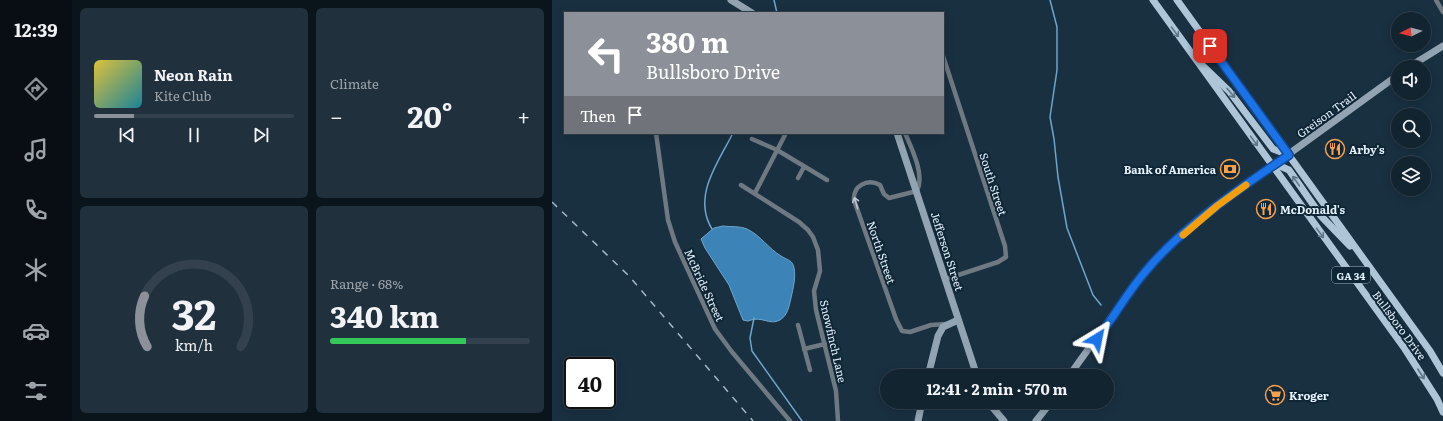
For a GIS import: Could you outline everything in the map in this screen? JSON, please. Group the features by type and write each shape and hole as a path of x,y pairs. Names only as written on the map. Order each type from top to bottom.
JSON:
{"main road":[{"name":"Bullsboro Drive","path":"1152,0 1405,349 1437,399 1443,412"},
{"name":"Bullsboro Drive","path":"1177,0 1430,351 1443,373"},
{"path":"1193,56 1229,91 1273,149 1289,155"},
{"path":"1272,166 1280,166 1289,170 1321,216 1344,241 1358,252"}],"street":[{"path":"731,0 750,12"},
{"path":"1436,0 1443,12"},
{"path":"1420,60 1443,46"},
{"name":"South Street","path":"944,59 1005,246 1006,257 998,262 946,278"},
{"name":"Greison Trail","path":"1074,369 1127,295 1145,272 1164,252 1217,206 1391,80"},
{"name":"McBride Street","path":"656,134 668,220 678,250 715,329 732,352 790,421"},
{"path":"755,193 785,134"},
{"name":"Jefferson Street","path":"897,134 946,278 975,369"},
{"path":"905,134 914,155 919,175 920,184 917,192"},
{"path":"752,139 777,150 827,180"},
{"path":"798,178 804,167"},
{"name":"North Street","path":"917,192 889,198 884,194 880,185 872,182 860,185 856,190 854,200 896,319 902,330 906,332 931,325 949,324"},
{"name":"Snowfinch Lane","path":"741,185 808,230 818,250 820,271 814,298 836,391 838,421"},
{"path":"930,369 938,336 942,329 958,320"},
{"path":"798,326 810,370"},
{"path":"804,349 825,344"},
{"path":"918,421 921,409"},
{"path":"994,409 1004,421"},
{"path":"1036,421 1045,409"}],"water":[{"path":"723,226 747,229 792,263 795,275 792,294 789,307 783,318 780,320 772,322 757,319 748,321 743,320 729,285 705,248 701,239 714,228"}],"waterway":[{"path":"774,0 777,12"},
{"path":"1050,0 1057,27 1057,70 1050,117 1058,177 1067,228 1093,295 1101,305"},
{"path":"712,229 707,217 705,204 706,192 714,168 732,134"},
{"path":"754,318 750,338 752,351 802,421"}],"railway":[{"path":"552,202 629,276 753,421"}],"slow traffic":[{"path":"1183,235 1217,206 1246,185"}],"place":[{"name":"Arby's","path":"1335,149"},
{"name":"Bank of America","path":"1230,169"},
{"name":"McDonald's","path":"1266,209"},
{"name":"Kroger","path":"1275,395"}],"route":[{"path":"1097,339 1136,283 1164,252 1217,206 1289,155 1263,117 1210,46"}]}
